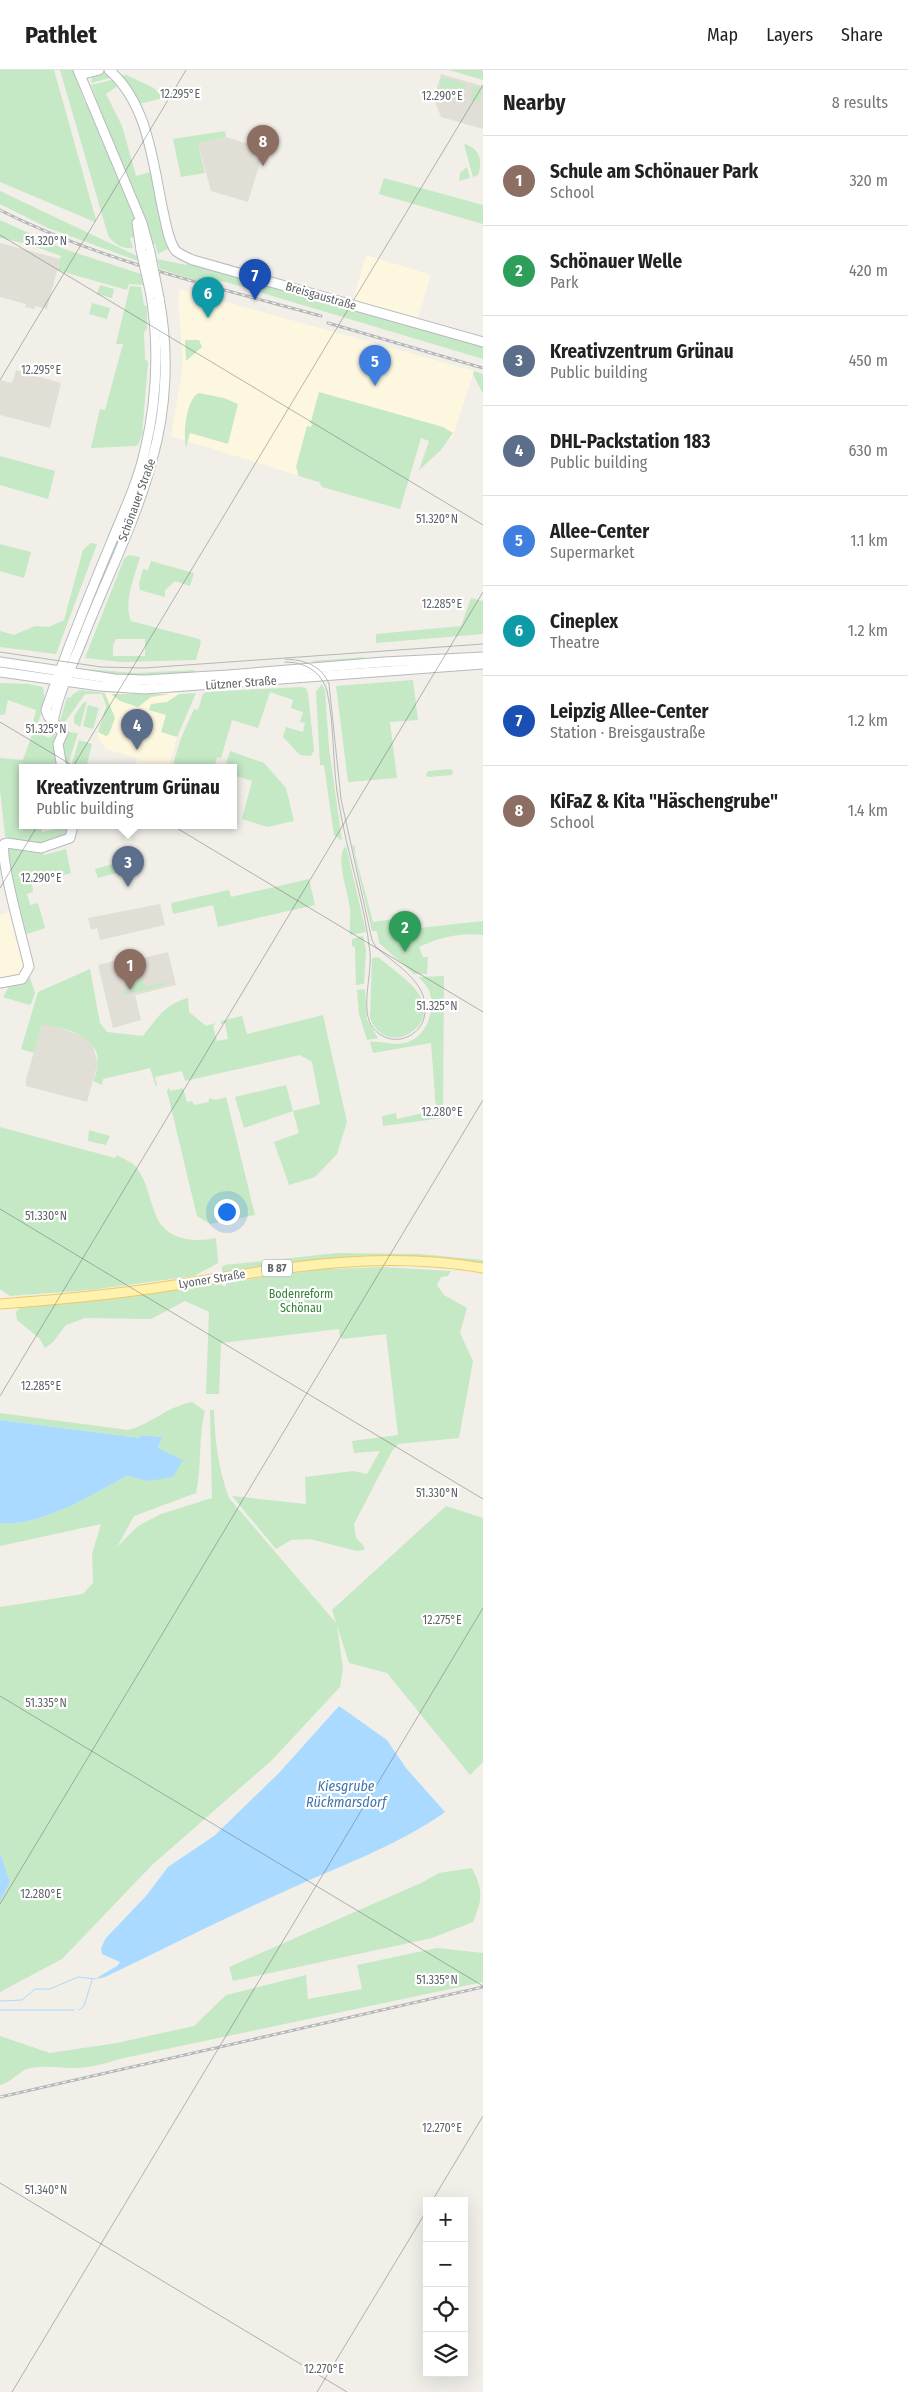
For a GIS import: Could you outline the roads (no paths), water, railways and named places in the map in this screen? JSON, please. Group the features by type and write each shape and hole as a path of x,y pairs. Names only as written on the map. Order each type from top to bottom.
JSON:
{"main road":[{"path":"79,72 99,70"},
{"name":"Breisgaustraße","path":"109,70 117,77 134,102 142,121 168,232 176,251 193,260 483,342"},
{"name":"Schönauer Straße","path":"63,676 75,658 153,457 161,417 164,376 164,338 146,251 131,194 79,72"},
{"name":"Schönauer Straße","path":"63,676 132,492 145,452 152,416 155,367 155,297"},
{"name":"Lützner Straße","path":"0,672 125,679 166,679 384,662 483,657"},
{"path":"75,658 90,676"},
{"name":"Lützner Straße","path":"0,662 113,688 162,688 483,664"},
{"path":"61,764 58,744 63,733 53,722 63,676"},
{"path":"0,983 22,979 29,967 7,880 2,849 4,844 41,848 70,838 72,829"},
{"name":"Lyoner Straße","path":"0,1304 73,1298 161,1287 327,1262 419,1261 483,1268"}],"water":[{"path":"0,1420 139,1438 142,1435 162,1437 158,1448 183,1460 173,1477 148,1481 127,1476 49,1515 16,1523 0,1523"},
{"name":"Kiesgrube Rückmarsdorf","path":"339,1706 387,1740 406,1768 445,1812 386,1846 237,1913 105,1977 95,1979 117,1966 120,1962 102,1954 101,1948 106,1938 146,1896 168,1867 214,1836 279,1773"},
{"path":"0,1852 10,1882 0,1901"}],"waterway":[{"path":"0,2001 22,2000 35,1989 50,1989 78,1977 95,1979"},
{"path":"79,2010 84,2006 92,1980"},
{"path":"0,2010 74,2010"}],"tram line":[{"path":"0,652 101,667 144,668 483,644"},
{"path":"285,659 306,662 312,665 322,672 329,684 341,799 372,940 376,947 411,977 423,995 425,1006 422,1024 413,1034 402,1039 382,1036 374,1029 368,1018 367,1000 370,970 368,934 339,804 330,705 327,691 321,678 311,669 292,662 285,662"}],"railway":[{"path":"0,210 38,228 117,258 198,283 321,316"},
{"path":"328,323 483,368"},
{"path":"0,2097 483,1987"}],"place":[{"name":"KiFaZ & Kita \"Häschengrube\"","path":"263,166"},
{"name":"Leipzig Allee-Center","path":"255,300"},
{"name":"Cineplex","path":"208,318"},
{"name":"Allee-Center","path":"375,386"},
{"name":"DHL-Packstation 183","path":"137,750"},
{"name":"Kreativzentrum Grünau","path":"128,887"},
{"name":"Schönauer Welle","path":"405,952"},
{"name":"Schule am Schönauer Park","path":"130,990"}],"park label":[{"name":"Bodenreform Schönau","path":"301,1301"}]}
